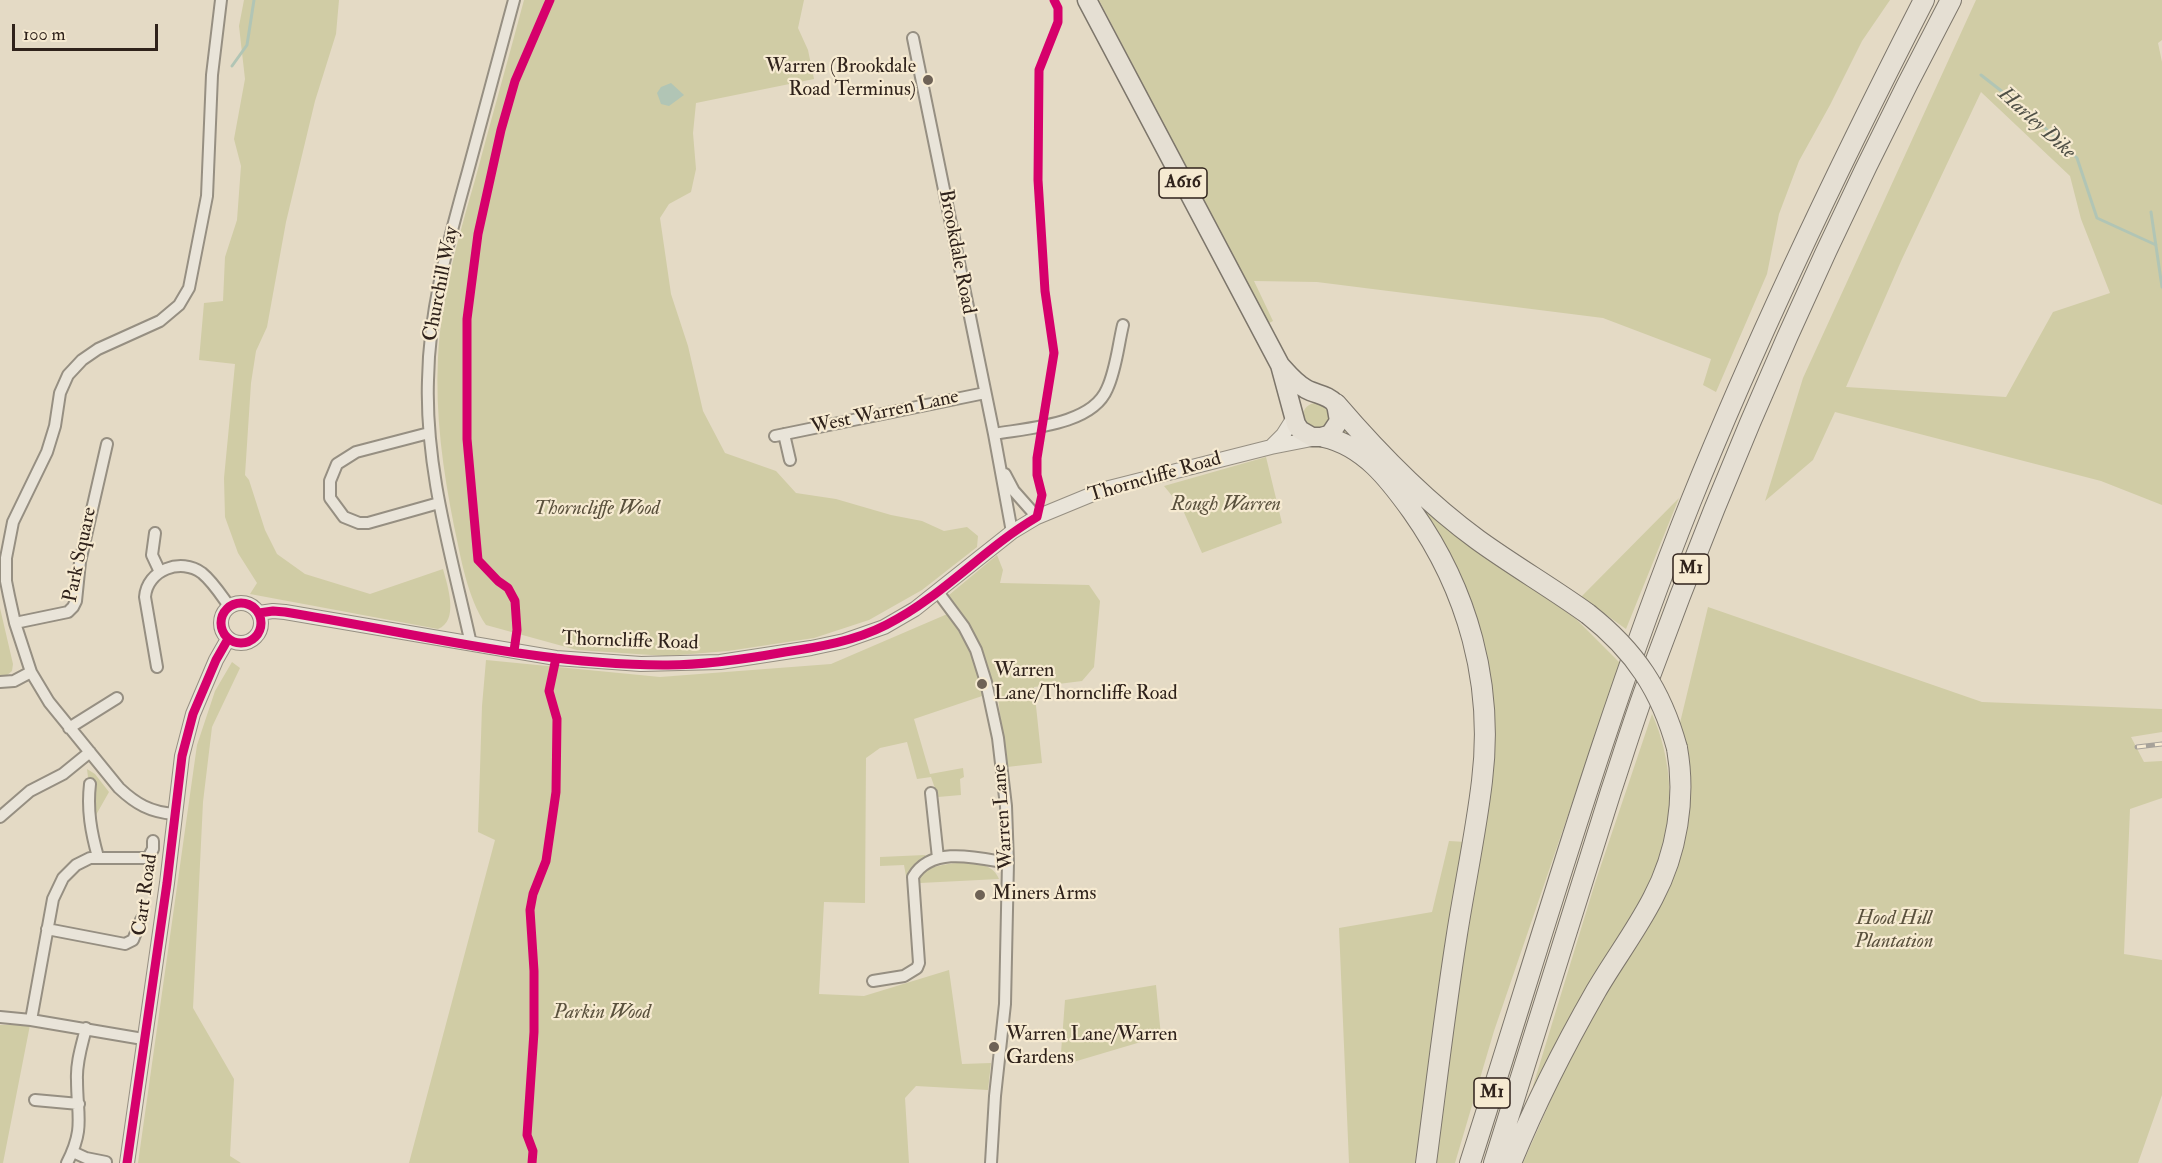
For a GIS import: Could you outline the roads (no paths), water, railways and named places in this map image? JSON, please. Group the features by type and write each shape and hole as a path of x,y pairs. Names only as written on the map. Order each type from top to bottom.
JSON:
{"highway":[{"name":"A616","path":"1087,0 1280,365 1300,430 1308,436 1321,437"},
{"name":"M1","path":"1470,1163 1570,843 1622,687 1691,502 1767,323 1806,238 1924,0"},
{"name":"M1","path":"1494,1163 1646,687 1692,565 1764,389 1813,278 1887,121 1950,0"},
{"name":"A616","path":"1280,365 1297,383 1325,395 1336,404"},
{"path":"1295,415 1301,400 1316,393"},
{"name":"M1","path":"1336,404 1357,429 1423,494 1456,522 1477,539 1588,614 1617,638 1641,666 1664,708 1677,748 1680,767 1680,803 1677,829 1665,873 1648,908 1598,988 1564,1049 1511,1163"},
{"path":"1321,437 1331,433 1339,421 1336,404"},
{"path":"1321,437 1345,443 1370,461 1423,527 1452,580 1469,624 1481,678 1484,700 1482,779 1457,936 1426,1163"}],"street":[{"path":"174,814 154,811 132,801 69,728 42,691 31,672 15,623 3,570 13,522 47,452 55,426 60,393 68,375 82,360 98,349 160,321 179,305 189,288 207,196 212,75 221,0"},
{"name":"Churchill Way","path":"471,644 439,503 429,433 428,381 431,320 447,247 514,0"},
{"name":"Brookdale Road","path":"913,38 1012,532"},
{"path":"994,434 1053,423 1083,415 1092,410 1107,390 1123,325"},
{"name":"West Warren Lane","path":"790,460 780,435 985,393"},
{"path":"1270,447 1283,435 1295,415"},
{"path":"429,433 356,452 346,457 337,464 331,474 330,498 344,516 363,524 439,503"},
{"name":"Thorncliffe Road","path":"259,613 285,612 556,658 641,664 720,662 802,650 844,641 884,627 938,592 1012,532 1037,517 1105,489 1270,447 1321,437"},
{"name":"Park Square","path":"15,623 68,612 74,606 80,562 107,444"},
{"name":"Brookdale Road","path":"1000,466 1014,491 1037,517"},
{"path":"155,533 152,555 160,572"},
{"path":"157,667 145,597 147,586 160,572 175,567 195,569 204,575 229,606"},
{"name":"Warren Lane","path":"938,592 964,627 976,650 990,692 1000,756 1008,840 1005,1004 995,1096 991,1163"},
{"path":"244,603 255,608 259,613 261,627 254,639 241,644 228,639 222,632 220,624 223,612 229,606 244,603"},
{"name":"Cart Road","path":"127,1163 186,735 199,698 228,639"},
{"path":"0,682 15,681 31,672"},
{"path":"69,728 117,698"},
{"path":"0,818 30,791 63,774 90,752"},
{"path":"90,784 88,811 98,857"},
{"path":"931,794 939,858"},
{"path":"31,1020 53,899 63,878 82,861 98,857 148,858 153,849 153,841"},
{"path":"873,981 904,976 917,968 919,963 913,877 922,864 939,858 971,857 1008,862"},
{"path":"47,929 125,944 133,940 141,920"},
{"path":"0,1017 86,1028 143,1039"},
{"path":"68,1163 79,1132 77,1069 86,1028"},
{"path":"34,1100 79,1104"},
{"path":"73,1152 86,1158 106,1162"}],"waterway":[{"path":"232,66 247,45 254,0"},
{"name":"Harley Dike","path":"1981,75 2027,111 2077,158 2097,218 2156,245"},
{"name":"Harley Dike","path":"2151,212 2162,287"}],"railway":[{"path":"2137,747 2162,744"}],"place":[{"name":"Warren (Brookdale Road Terminus)","path":"928,80"},
{"name":"Warren Lane/Thorncliffe Road","path":"982,684"},
{"name":"Miners Arms","path":"980,895"},
{"name":"Warren Lane/Warren Gardens","path":"994,1047"}],"park label":[{"name":"Rough Warren","path":"1226,506"},
{"name":"Thorncliffe Wood","path":"597,510"},
{"name":"Hood Hill Plantation","path":"1894,932"},
{"name":"Parkin Wood","path":"602,1014"}]}
